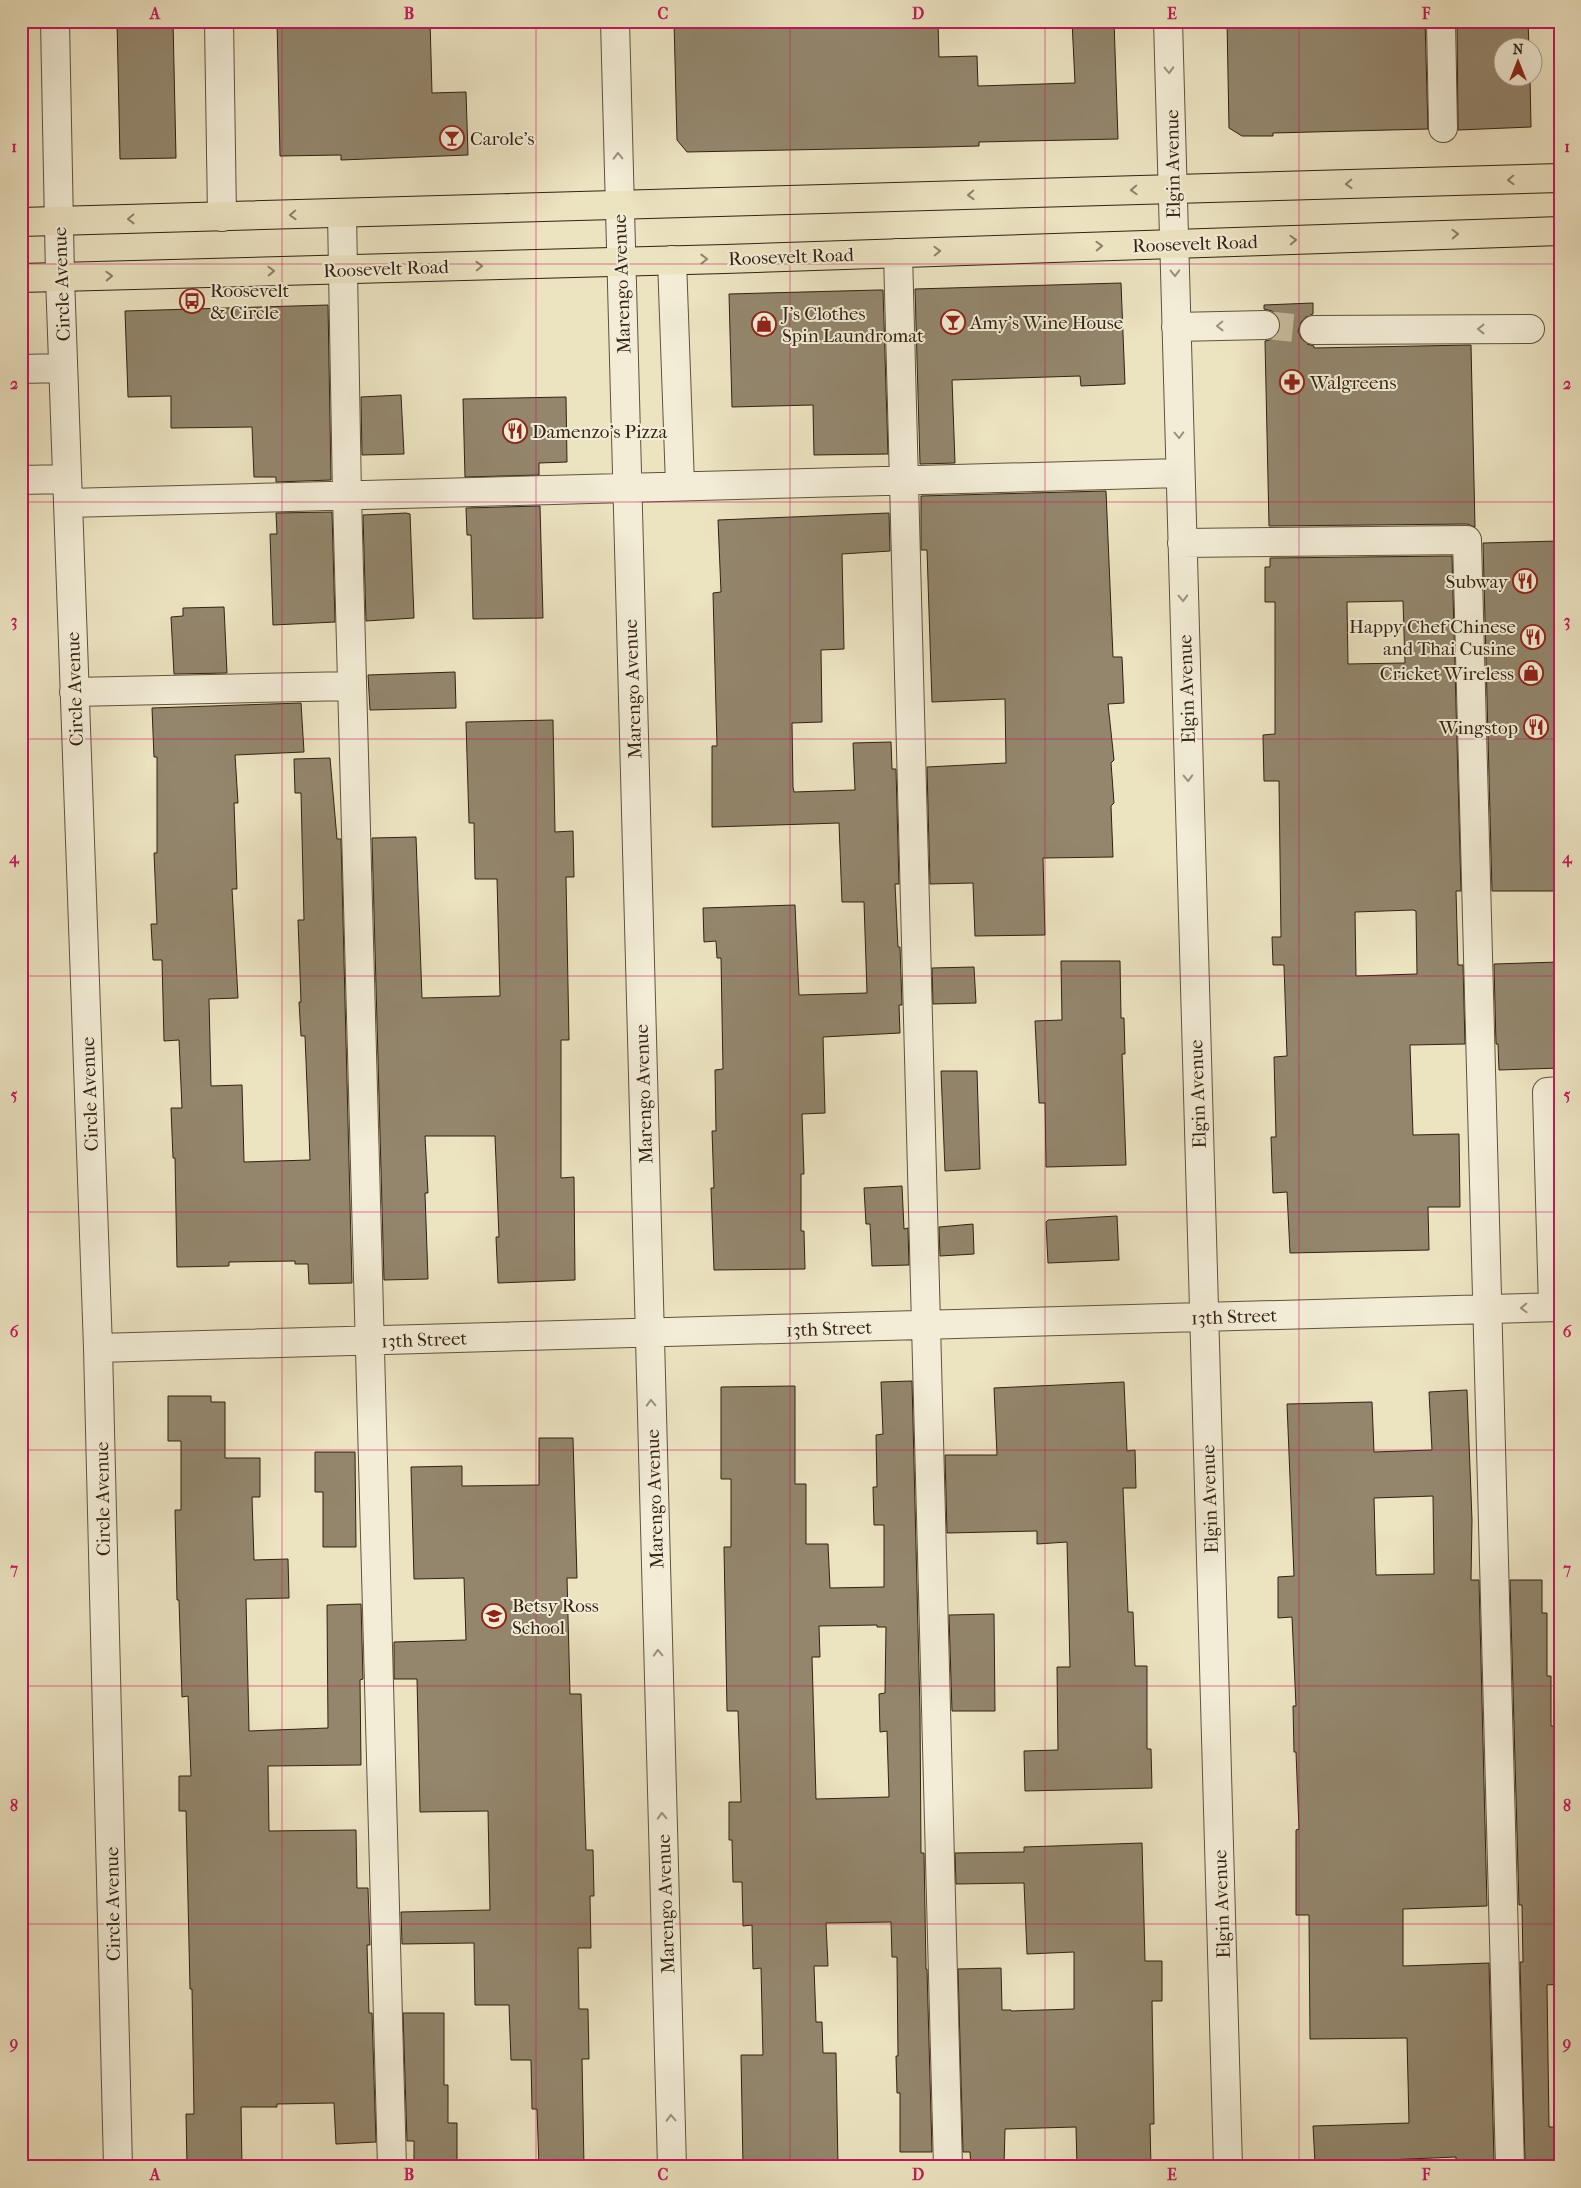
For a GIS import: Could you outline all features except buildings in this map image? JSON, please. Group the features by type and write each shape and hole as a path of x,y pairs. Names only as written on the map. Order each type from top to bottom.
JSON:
{"main road":[{"path":"21,222 1560,178"},
{"name":"Roosevelt Road","path":"21,278 620,262 1560,231"}],"street":[{"name":"Circle Avenue","path":"55,21 60,277 98,1348 118,2167"},
{"path":"219,21 222,217"},
{"name":"Marengo Avenue","path":"615,21 672,2167"},
{"name":"Elgin Avenue","path":"1168,21 1228,2167"},
{"path":"1441,21 1443,128"},
{"path":"342,214 347,496 392,2167"},
{"path":"898,253 948,2167"},
{"path":"672,260 680,485"},
{"path":"1176,327 1264,325"},
{"path":"1314,330 1530,329"},
{"path":"21,370 63,368"},
{"path":"21,480 67,491 347,496 626,486 1180,472"},
{"path":"1182,543 1467,540 1510,2167"},
{"path":"74,692 352,686"},
{"path":"1556,1307 1555,1234 1548,1092 1560,1092"},
{"name":"13th Street","path":"98,1348 1556,1307"}],"tunnel":[{"path":"1265,325 1314,330"}],"place":[{"name":"Carole's","path":"452,138"},
{"name":"Roosevelt & Circle","path":"192,301"},
{"name":"Amy's Wine House","path":"953,322"},
{"name":"J's Clothes Spin Laundromat","path":"764,324"},
{"name":"Walgreens","path":"1292,382"},
{"name":"Damenzo's Pizza","path":"515,431"},
{"name":"Subway","path":"1525,581"},
{"name":"Happy Chef Chinese and Thai Cusine","path":"1533,637"},
{"name":"Cricket Wireless","path":"1531,673"},
{"name":"Wingstop","path":"1536,727"},
{"name":"Betsy Ross School","path":"494,1616"}]}
